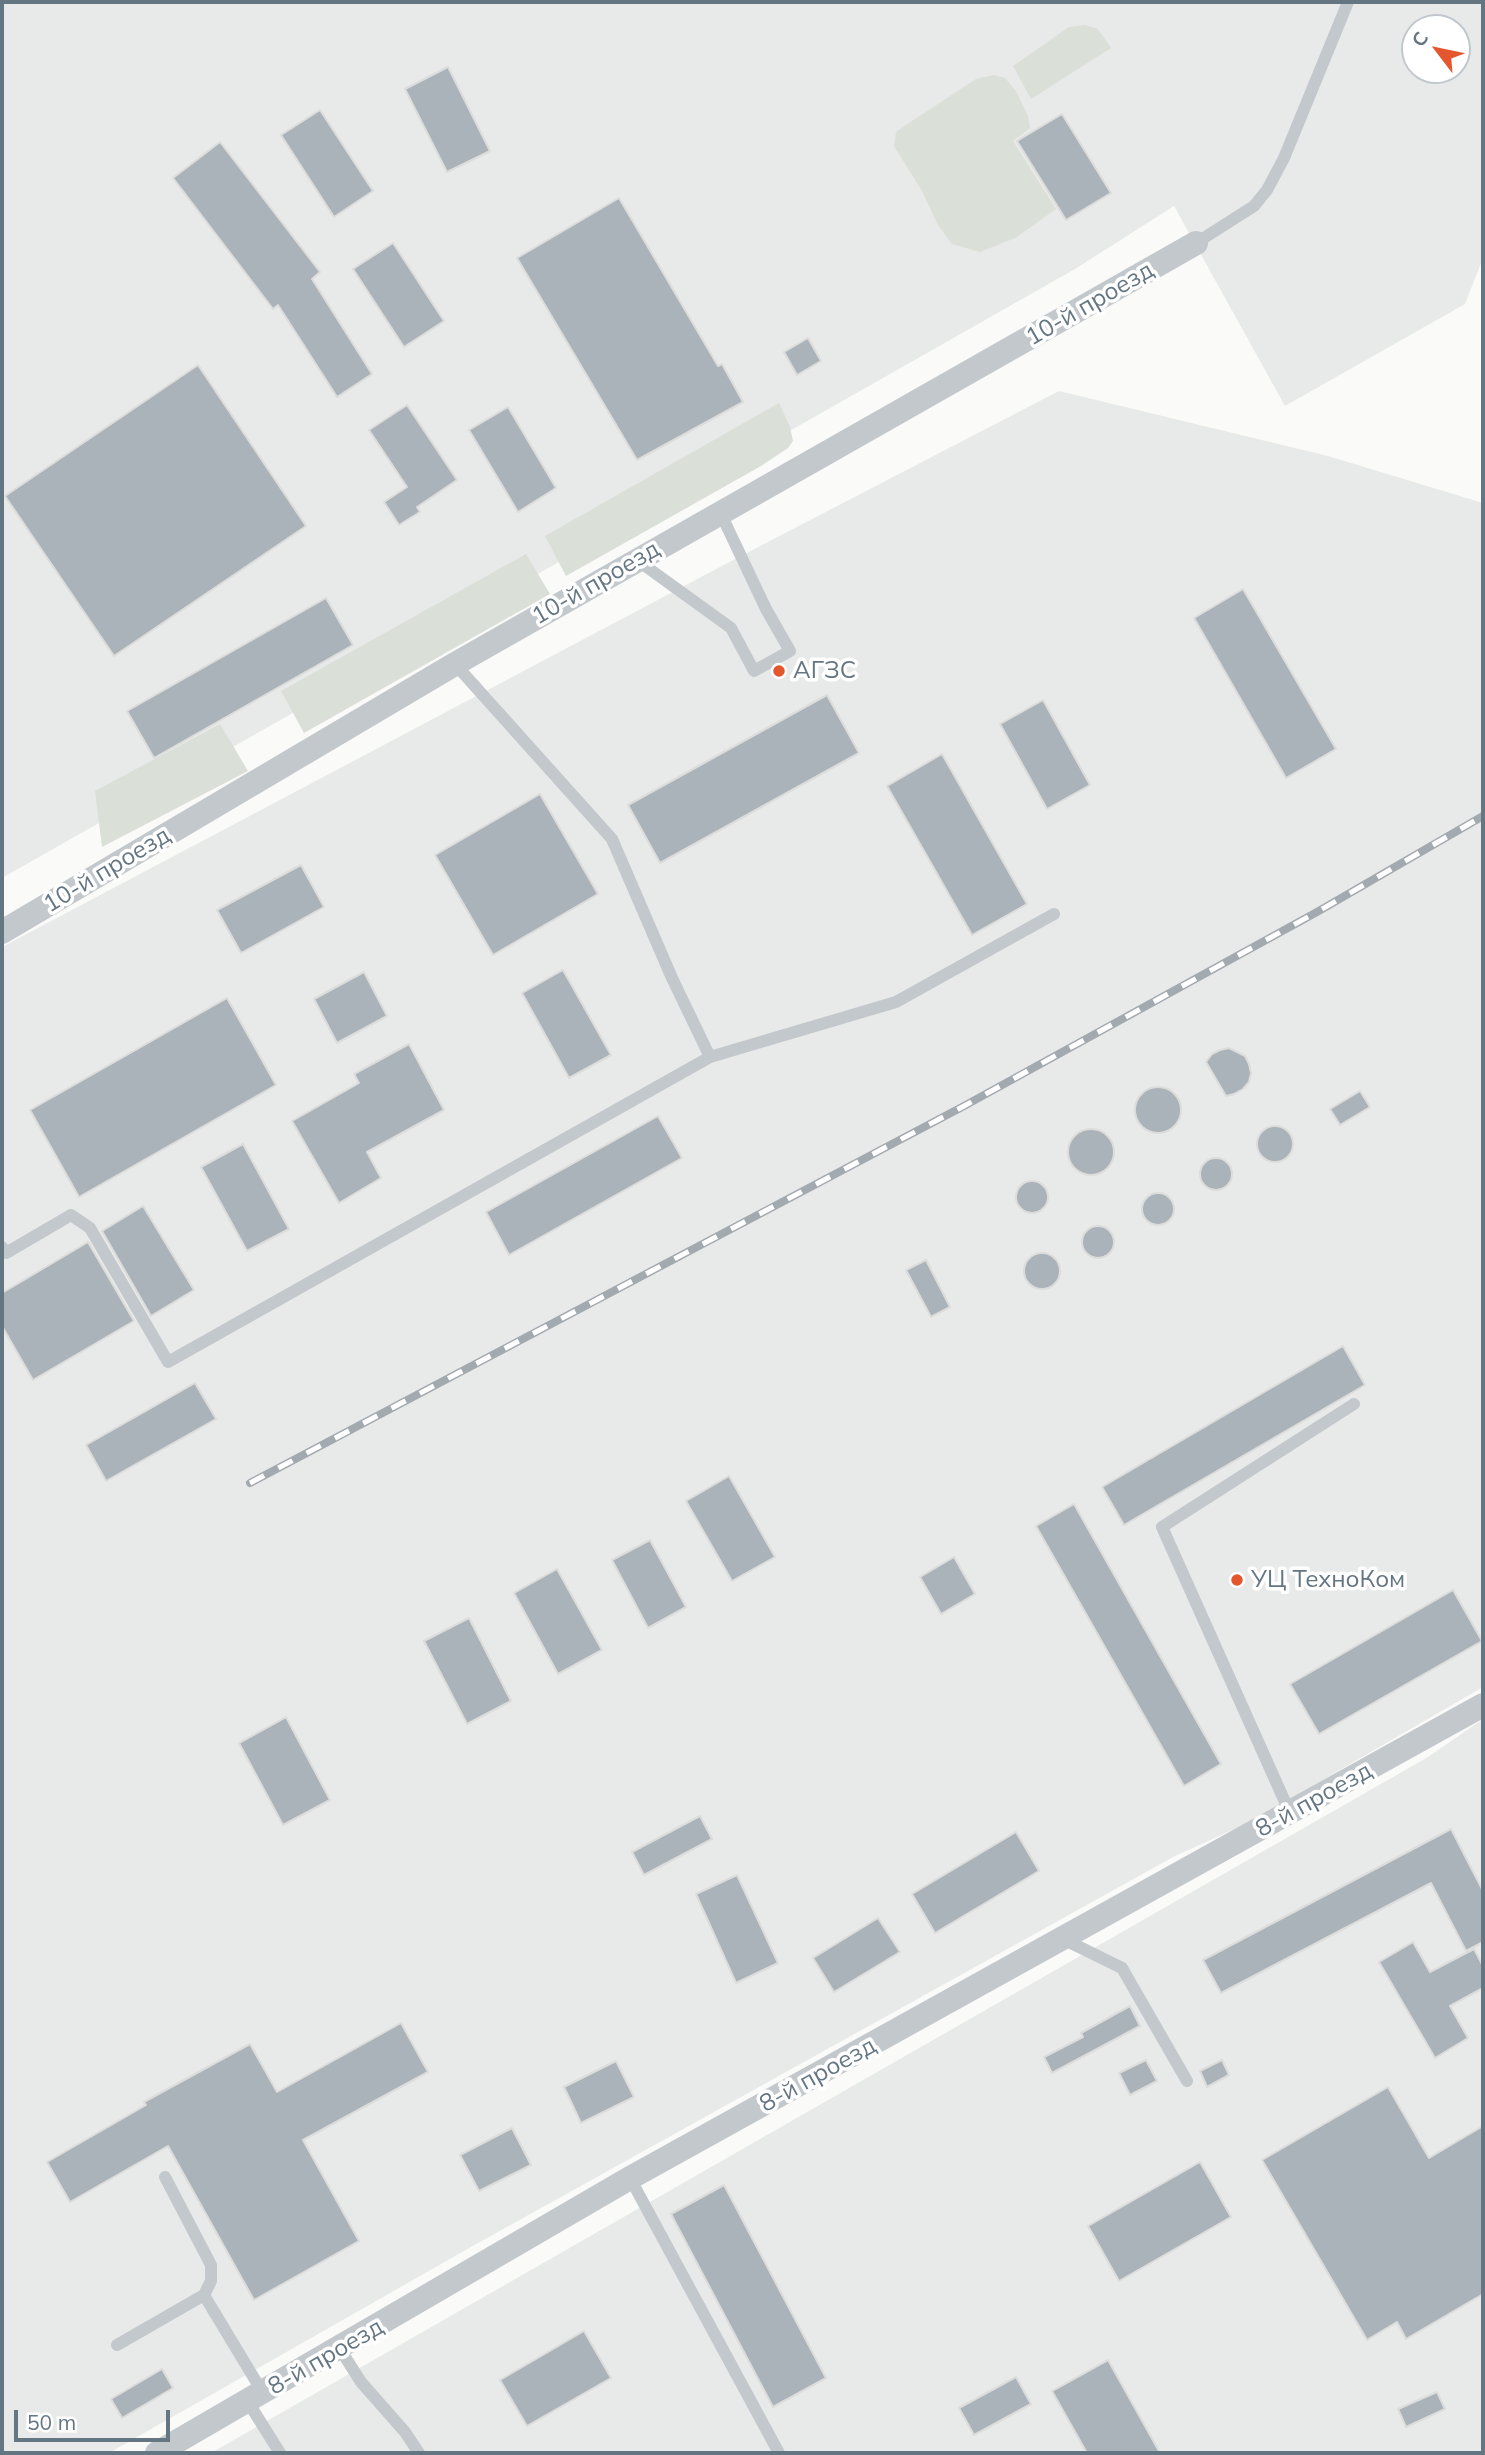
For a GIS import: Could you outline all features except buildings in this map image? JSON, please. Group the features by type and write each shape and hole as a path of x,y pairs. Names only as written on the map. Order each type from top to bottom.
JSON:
{"street":[{"name":"10-й проезд","path":"2,932 455,664 1196,243"},
{"name":"8-й проезд","path":"157,2453 630,2178 1483,1705"}],"lane":[{"path":"1196,243 1254,206 1267,190 1284,158 1348,2"},
{"path":"637,560 731,628 754,671 790,651 766,609 721,514"},
{"path":"455,664 612,839 672,978 710,1057"},
{"path":"2,1247 6,1253 71,1215 90,1228 168,1363 710,1057 896,1002 1054,914"},
{"path":"1290,1813 1162,1527 1354,1404"},
{"path":"1063,1939 1122,1968 1187,2081"},
{"path":"117,2345 204,2295 211,2281 211,2265 165,2177"},
{"path":"630,2178 779,2453"},
{"path":"204,2295 279,2453"},
{"path":"340,2349 361,2382 405,2432 419,2453"}],"shaded area":[{"path":"2,2 1483,2 1483,258 1465,304 1285,406 1174,206 1075,269 2,878"},
{"path":"1085,25 1098,29 1111,48 1031,99 1013,66 1069,27"},
{"path":"994,75 1005,78 1016,91 1028,116 1030,128 1013,141 1056,209 1015,238 980,252 952,244 938,225 921,189 894,146 896,132 976,79"},
{"path":"1059,391 1328,456 1483,503 1483,1687 1250,1822 1175,1856 478,2243 109,2453 2,2453 2,947 737,558"},
{"path":"779,403 793,441 788,448 761,466 566,576 545,536"},
{"path":"526,554 550,594 304,733 281,691"},
{"path":"220,724 248,771 102,847 95,791"},
{"path":"1483,1719 1483,2453 211,2453 1428,1757"}],"railway":[{"path":"250,1483 964,1106 1317,912 1483,816"}],"place":[{"name":"АГЗС","path":"779,671"},
{"name":"УЦ ТехноКом","path":"1237,1580"}]}
